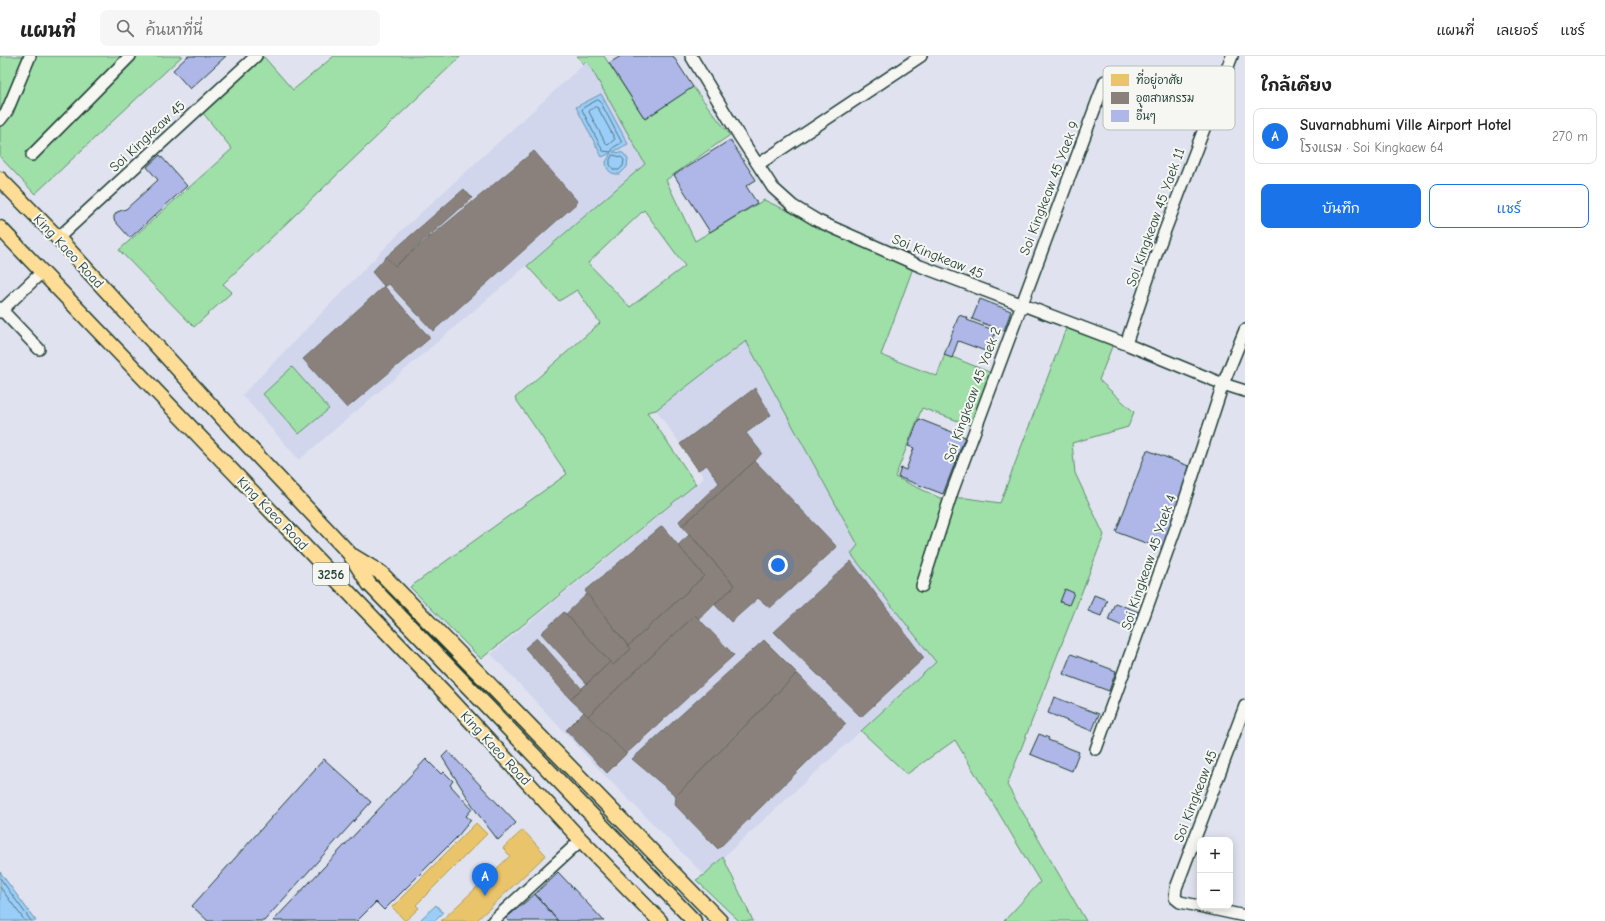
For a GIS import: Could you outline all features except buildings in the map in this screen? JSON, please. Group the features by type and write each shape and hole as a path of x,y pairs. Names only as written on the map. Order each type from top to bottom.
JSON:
{"main road":[{"name":"King Kaeo Road","path":"0,178 58,238 239,436 349,553 369,584 694,921"},
{"name":"King Kaeo Road","path":"0,228 443,691 581,840 660,921"},
{"name":"King Kaeo Road","path":"349,553 381,573 720,921"}],"street":[{"path":"0,120 7,111 30,56"},
{"path":"32,155 130,56"},
{"name":"Soi Kingkeaw 45","path":"58,238 256,56"},
{"name":"Soi Kingkeaw 45","path":"691,56 738,134 759,164 773,188 793,206 818,221 920,266 1126,344 1223,384 1245,391"},
{"path":"759,164 921,56"},
{"name":"Soi Kingkeaw 45 Yaek 11","path":"1228,66 1232,56"},
{"name":"Soi Kingkeaw 45 Yaek 9","path":"1021,305 1103,86"},
{"name":"Soi Kingkeaw 45 Yaek 11","path":"1126,344 1160,246 1204,130"},
{"path":"39,349 1,310 42,272"},
{"name":"Soi Kingkeaw 45 Yaek 2","path":"922,586 952,492 1021,305"},
{"name":"Soi Kingkeaw 45 Yaek 4","path":"1096,749 1176,527 1223,384 1245,330"},
{"name":"Soi Kingkeaw 45","path":"1245,706 1176,888 1175,898 1180,902 1245,916"},
{"path":"493,921 581,840"}],"shaded area":[{"path":"587,61 646,164 299,460 242,395 402,230"},
{"path":"746,341 858,545 851,554 936,662 704,875 607,778 491,654 704,478 656,410"}],"green space":[{"path":"0,56 182,56 35,194 0,157"},
{"path":"334,56 461,56 223,284 232,292 194,327 119,250 232,149 203,113 264,57 293,90"},
{"path":"577,56 604,56 645,119 693,87 730,135 666,180 695,241 764,200 913,268 881,355 937,376 945,354 994,374 972,426 922,408 895,477 940,498 966,498 1000,503 1067,326 1113,344 1099,380 1134,412 1128,427 1072,443 1075,473 1104,535 1007,785 1086,921 1004,921 1040,882 955,740 907,774 861,731 936,662 851,554 858,545 746,341 656,410 647,412 696,484 481,659 410,587 567,474 515,398 600,323 577,290 559,301 527,266 645,164 587,61 583,64","holes":["644,210 685,266 630,307 588,263"]},
{"path":"292,367 329,409 299,434 263,394"},
{"path":"723,857 753,921 739,921 696,880 704,875"}],"water":[{"path":"601,94 628,144 613,152 623,153 628,159 627,167 620,174 614,174 608,170 606,162 611,153 602,157 576,107"},
{"path":"0,872 36,921 0,921"},
{"path":"436,905 443,913 435,921 423,921 421,919"}],"place":[{"name":"Suvarnabhumi Ville Airport Hotel","path":"485,896"}]}
